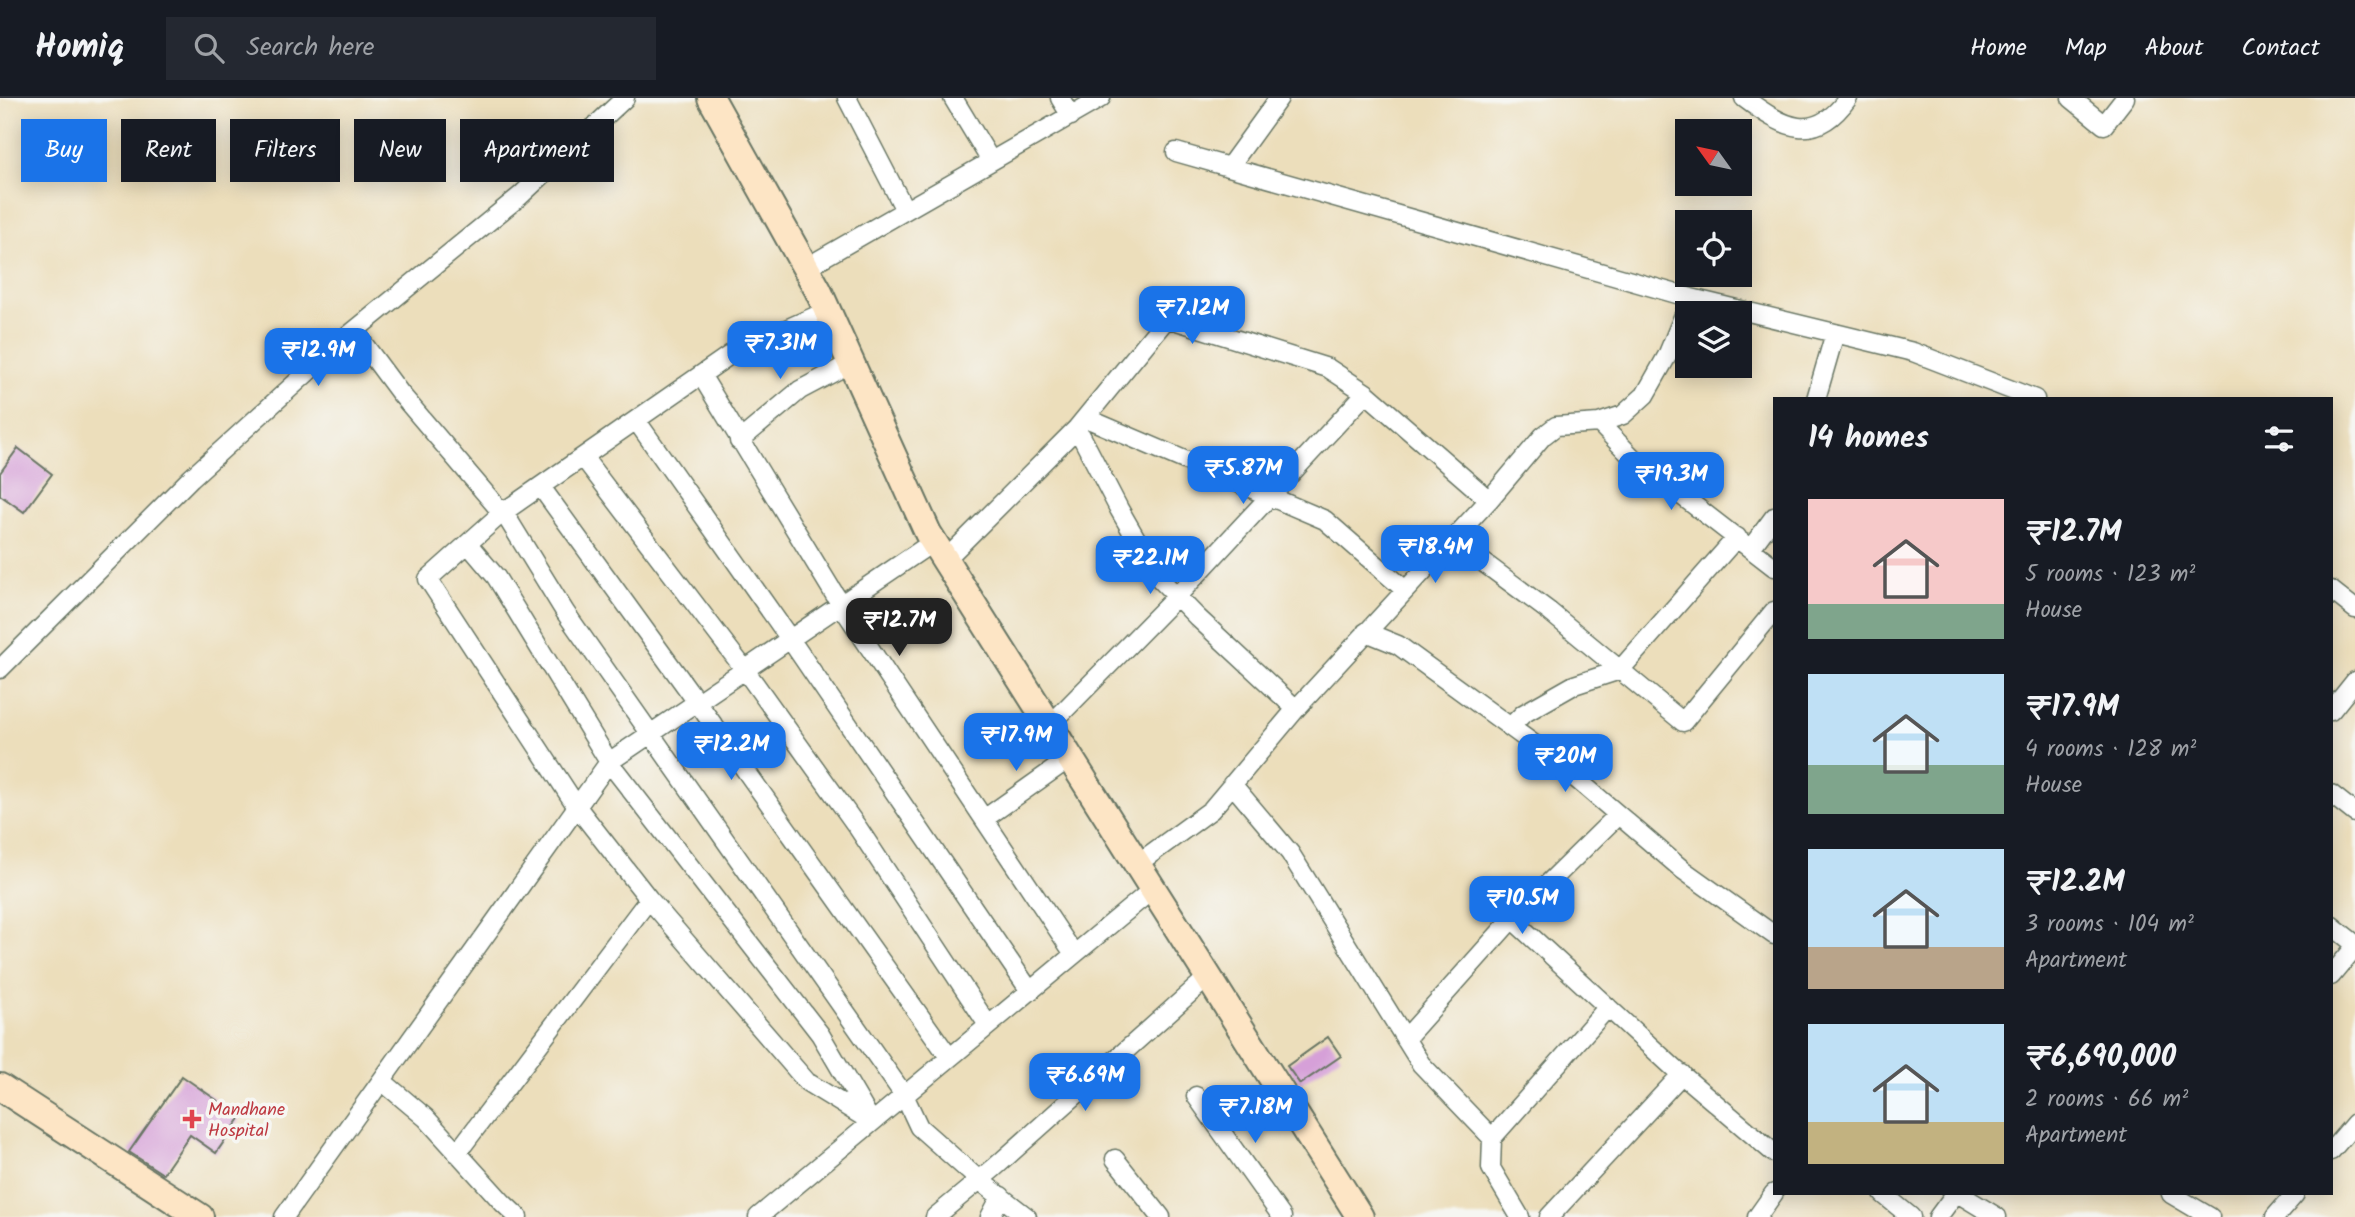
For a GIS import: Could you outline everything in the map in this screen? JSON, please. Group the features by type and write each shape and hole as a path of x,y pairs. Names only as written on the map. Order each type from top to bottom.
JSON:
{"street":[{"path":"0,669 191,478 354,331 520,196 625,98"},
{"path":"711,98 806,268 939,551 1360,1217"},
{"path":"847,98 905,210"},
{"path":"953,98 991,161"},
{"path":"1060,98 1071,116"},
{"path":"806,268 1101,98"},
{"path":"1230,167 1279,98"},
{"path":"1744,98 1794,128 1821,125 1848,98"},
{"path":"2071,98 2104,125 2124,98"},
{"path":"1176,152 1691,298 1913,352 2030,397"},
{"path":"1137,864 1211,810 1296,709 1489,500 1543,436 1556,426 1599,423 1622,415 1645,395 1667,356 1691,298"},
{"path":"827,311 734,352 502,513 428,579 577,807 649,899 807,1082 872,1122"},
{"path":"284,1217 609,762 841,605 939,551 1081,423 1167,318 1328,368 1366,393 1489,500"},
{"path":"354,331 400,393 502,513 565,612 904,1095 919,1127 979,1180 1027,1217"},
{"path":"1816,397 1835,333"},
{"path":"739,441 800,390 851,363"},
{"path":"701,375 841,605 1074,954"},
{"path":"1049,726 1177,596 1366,393"},
{"path":"636,420 790,639 1030,990"},
{"path":"1081,423 1325,520 1404,589"},
{"path":"1081,423 1119,509 1158,577 1296,709"},
{"path":"1599,423 1633,458 1773,566"},
{"path":"583,457 745,670 858,828 988,1025"},
{"path":"541,487 949,1057"},
{"path":"1510,727 1523,714 1574,685 1620,670 1744,543 1773,518"},
{"path":"1452,539 1550,612 1683,722 1773,612"},
{"path":"468,544 496,577 609,762 820,1034 872,1122"},
{"path":"2333,592 2355,609"},
{"path":"1366,632 1398,645 1546,753 1683,870 1773,934"},
{"path":"2333,708 2355,681"},
{"path":"984,819 1070,758"},
{"path":"1232,785 1290,853 1420,1064 1492,1138"},
{"path":"2333,796 2355,813"},
{"path":"1405,1039 1512,919 1618,815"},
{"path":"758,1217 1153,890"},
{"path":"457,1153 649,899"},
{"path":"1512,919 1682,1074 1773,1152"},
{"path":"2333,927 2355,946 2333,974"},
{"path":"935,1217 1208,977"},
{"path":"1520,1217 1491,1168 1492,1138 1608,1007"},
{"path":"1549,1217 1682,1074"},
{"path":"382,1081 426,1118 518,1217"},
{"path":"0,1087 200,1217"},
{"path":"1196,1096 1282,1217"},
{"path":"2333,1149 2355,1123"},
{"path":"1115,1159 1161,1217"},
{"path":"1757,1217 1773,1194"},
{"path":"1884,1195 1911,1217"},
{"path":"1938,1217 1956,1195"},
{"path":"1959,1195 1997,1217"},
{"path":"2173,1195 2210,1217"},
{"path":"2275,1217 2294,1195"},
{"path":"989,1217 1001,1196"}],"building":[{"path":"18,448 52,474 24,512 0,495 0,473"},
{"path":"1328,1037 1341,1056 1300,1084 1287,1066"},
{"path":"182,1076 241,1117 216,1153 190,1135 163,1174 129,1152"}],"place":[{"name":"Mandhane Hospital","path":"192,1119"}]}
